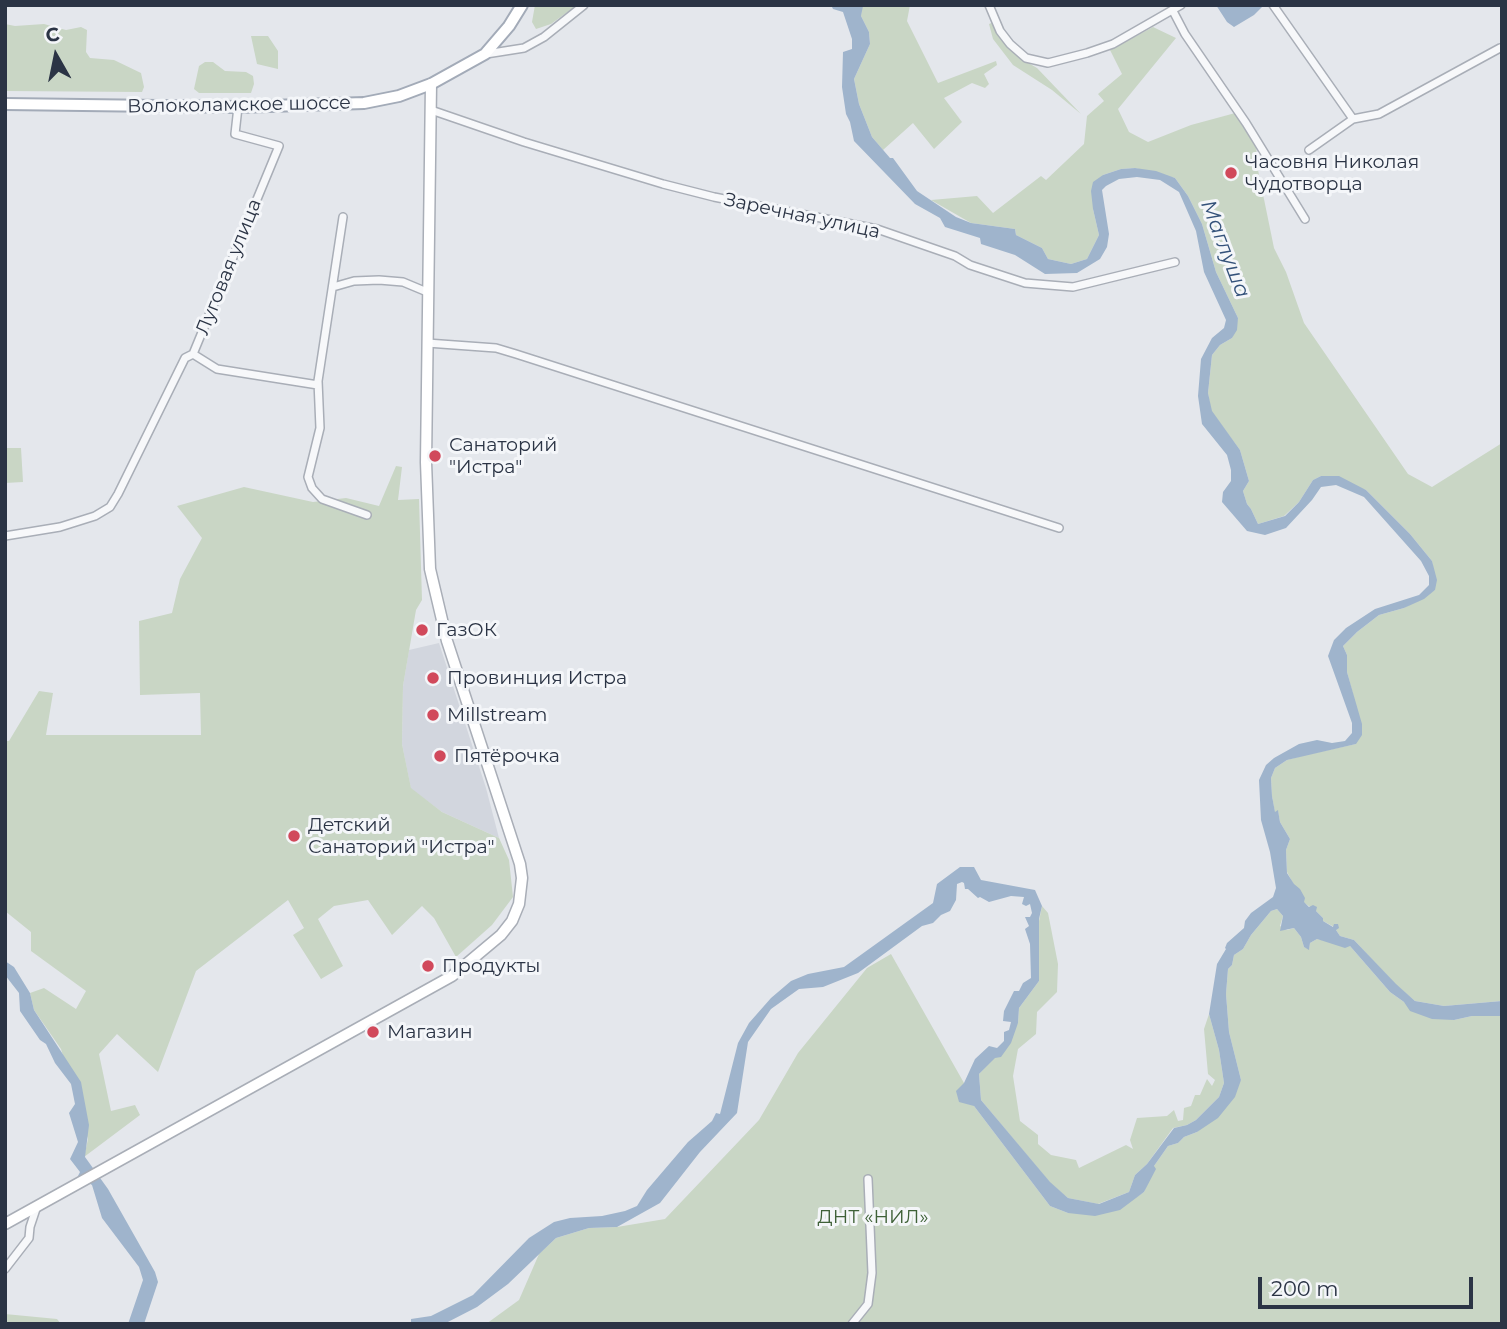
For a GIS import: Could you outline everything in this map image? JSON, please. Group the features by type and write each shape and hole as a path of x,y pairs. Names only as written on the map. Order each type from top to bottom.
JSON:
{"main road":[{"name":"Волоколамское шоссе","path":"5,104 238,107 364,103 399,96 430,85 485,54 509,26 522,5"},
{"path":"5,1224 452,976 501,935 519,904 522,878 520,864 481,737 447,641 432,583 428,537 427,343 430,85"}],"street":[{"path":"485,54 524,48 544,37 584,5"},
{"path":"989,5 1000,31 1010,44 1026,58 1048,63 1113,44 1181,5"},
{"path":"1273,5 1353,119"},
{"path":"1173,11 1185,34 1239,112 1305,219"},
{"path":"1309,150 1353,119 1379,114 1500,48"},
{"name":"Луговая улица","path":"5,537 60,527 95,516 110,507 114,500 185,358 193,354 279,146 235,134 238,107"},
{"name":"Заречная улица","path":"431,110 524,142 663,184 714,197 877,229 1025,283 1073,287 1175,262"},
{"path":"343,217 318,385 320,428 308,477 312,488 322,499 367,515"},
{"path":"333,287 354,281 379,280 403,282 427,292"},
{"path":"427,343 496,348 1059,528"},
{"path":"193,354 217,369 318,385"},
{"path":"852,1324 868,1304 872,1273 868,1179"},
{"path":"5,1269 29,1238 37,1206"}],"shaded area":[{"path":"439,643 486,788 499,838 442,812 411,789 402,744 403,686 409,650"}],"green space":[{"path":"535,5 577,5 551,24 536,29 532,22"},
{"path":"862,5 910,5 907,21 938,83 996,61 997,65 984,74 989,84 985,88 972,83 944,98 962,122 934,149 913,123 883,150 872,137 859,104 854,79 870,44 869,32 861,16"},
{"path":"994,22 1025,61 1037,68 1081,114 1052,90 1013,65 993,39 989,24"},
{"path":"5,24 44,24 66,30 81,27 87,30 86,52 90,58 114,60 141,73 144,87 142,92 5,91"},
{"path":"1153,27 1176,38 1118,109 1129,132 1148,142 1191,125 1239,112 1256,140 1257,165 1274,248 1286,272 1304,323 1408,474 1432,487 1502,443 1502,1001 1444,1006 1415,1001 1396,985 1354,940 1340,936 1334,927 1323,921 1316,911 1303,902 1287,872 1286,850 1290,839 1280,822 1278,811 1275,813 1271,778 1275,768 1287,760 1356,744 1353,694 1343,646 1379,615 1404,608 1435,590 1432,561 1410,534 1366,490 1321,476 1313,480 1299,502 1284,516 1258,524 1243,491 1249,481 1240,450 1211,411 1208,393 1212,355 1220,345 1232,338 1238,318 1216,272 1202,224 1188,196 1175,178 1135,168 1103,175 1093,209 1099,235 1087,259 1071,264 1048,259 1042,248 1016,235 1015,229 971,223 931,200 977,196 993,213 1041,176 1046,180 1084,144 1087,116 1104,101 1098,94 1122,74 1110,50"},
{"path":"251,36 268,36 278,51 278,69 257,64"},
{"path":"205,62 213,62 225,71 246,72 253,76 251,93 199,93 194,89 199,66"},
{"path":"5,448 21,448 23,482 5,483"},
{"path":"396,466 402,467 398,500 419,499 422,600 416,610 403,686 402,744 411,788 442,812 499,838 509,860 513,897 492,925 456,957 434,918 422,906 392,935 368,900 334,906 318,919 343,966 321,979 293,935 304,928 288,900 196,971 158,1072 117,1034 99,1054 111,1111 135,1105 140,1115 84,1157 88,1139 61,1049 34,1010 30,993 44,988 76,1009 86,991 31,951 31,932 5,911 5,741 9,741 39,691 53,693 46,735 201,735 200,693 140,695 139,621 172,613 180,579 202,538 177,506 244,487 313,502 346,498 379,506"},
{"path":"1042,906 1048,913 1058,964 1057,992 1037,1012 1036,1034 1018,1049 1013,1076 1020,1121 1038,1135 1038,1144 1051,1155 1076,1160 1079,1168 1126,1145 1133,1149 1130,1140 1137,1118 1167,1116 1174,1110 1178,1121 1183,1120 1184,1108 1191,1106 1195,1095 1200,1095 1207,1079 1212,1086 1215,1080 1208,1074 1204,1029 1209,1014 1219,1050 1224,1083 1219,1097 1196,1120 1173,1128 1147,1164 1135,1175 1129,1192 1098,1204 1068,1198 1051,1184 981,1100 979,1074 995,1057 1018,1023 1019,1008 1039,981 1039,921"},
{"name":"ДНТ «НИЛ»","path":"1277,909 1283,916 1280,926 1287,930 1294,928 1304,947 1309,949 1310,943 1317,939 1350,946 1390,992 1404,1002 1454,1020 1472,1016 1502,1016 1502,1324 486,1324 519,1300 539,1254 556,1238 589,1228 617,1227 665,1219 759,1120 798,1053 867,968 891,954 964,1083 974,1106 1050,1206 1068,1213 1138,1196 1144,1192 1154,1166 1168,1146 1197,1132 1241,1080 1229,1032 1226,994 1228,969 1232,965 1234,955 1243,949 1271,911"},
{"path":"5,1314 57,1319 61,1324 5,1324"}],"water":[{"path":"831,5 863,6 861,16 869,32 870,44 854,79 859,104 872,137 890,158 893,158 917,191 956,217 971,223 1015,229 1016,235 1042,248 1048,259 1071,264 1087,259 1099,235 1093,209 1093,182 1103,175 1121,169 1135,168 1156,171 1175,178 1202,224 1216,272 1238,318 1237,330 1232,338 1220,345 1212,355 1208,393 1212,411 1240,450 1249,481 1243,491 1258,524 1285,516 1299,502 1313,480 1321,476 1339,476 1366,490 1410,534 1432,561 1437,580 1435,590 1424,599 1404,608 1379,615 1343,646 1347,655 1347,672 1362,724 1362,735 1356,744 1287,760 1275,768 1271,778 1272,796 1275,812 1278,810 1280,822 1290,839 1286,850 1287,873 1300,889 1305,898 1304,902 1309,907 1317,907 1316,911 1323,921 1333,927 1338,924 1339,928 1336,930 1340,936 1354,940 1415,1001 1444,1006 1502,1001 1502,1016 1432,1019 1410,1011 1350,946 1345,948 1317,939 1310,943 1309,950 1304,947 1294,928 1280,931 1283,916 1277,909 1271,911 1243,949 1234,955 1232,965 1228,969 1226,994 1229,1032 1241,1080 1235,1097 1218,1118 1178,1143 1168,1146 1154,1166 1156,1169 1144,1192 1120,1210 1095,1216 1068,1213 1050,1206 974,1106 959,1102 956,1091 964,1083 975,1059 989,1046 997,1048 1004,1041 1004,1032 1009,1030 1011,1022 1003,1021 1004,1011 1014,991 1019,991 1023,983 1031,978 1030,944 1025,929 1029,926 1025,917 1030,917 1032,913 1030,904 1022,904 1024,897 1011,896 989,902 965,889 962,882 957,884 956,900 950,911 933,923 922,926 858,973 823,987 799,989 771,1009 748,1042 737,1113 700,1152 660,1203 617,1227 589,1228 556,1238 508,1284 477,1307 444,1324 411,1324 411,1319 431,1316 473,1295 529,1238 554,1222 602,1216 637,1206 647,1190 688,1142 712,1121 716,1113 720,1114 738,1043 749,1023 771,998 791,981 808,974 844,967 933,903 937,884 960,867 974,867 981,880 1035,890 1042,906 1039,919 1039,981 1019,1008 1018,1023 1011,1043 1001,1057 995,1058 979,1074 981,1100 1050,1182 1068,1198 1099,1204 1129,1192 1135,1175 1147,1164 1174,1128 1196,1120 1219,1097 1224,1083 1219,1050 1209,1014 1217,964 1227,943 1244,928 1251,913 1273,897 1276,888 1261,820 1259,780 1266,765 1299,744 1317,740 1332,743 1345,741 1352,733 1352,723 1328,656 1334,640 1346,628 1375,609 1419,595 1429,585 1429,576 1421,561 1364,497 1336,485 1321,487 1286,528 1265,535 1247,531 1222,502 1223,492 1231,481 1231,470 1227,455 1202,424 1198,396 1201,359 1212,338 1224,328 1226,320 1204,272 1196,231 1179,192 1160,180 1137,177 1119,179 1106,186 1102,190 1109,234 1107,247 1100,259 1077,273 1045,274 1015,255 981,244 980,238 945,227 940,218 915,204 854,141 842,87 843,52 852,49 852,39 843,12 833,9"},
{"path":"1216,5 1262,7 1234,27 1227,22"},
{"path":"5,961 14,967 30,993 34,1010 81,1082 89,1125 85,1157 108,1189 155,1272 158,1282 144,1324 128,1324 143,1280 139,1267 102,1218 92,1185 78,1176 80,1172 70,1159 78,1142 69,1113 75,1104 71,1084 55,1063 46,1044 40,1040 20,1011 19,993 5,975"}],"place":[{"name":"Часовня Николая Чудотворца","path":"1231,173"},
{"name":"Санаторий \"Истра\"","path":"435,456"},
{"name":"ГазОК","path":"422,630"},
{"name":"Провинция Истра","path":"433,678"},
{"name":"Millstream","path":"433,715"},
{"name":"Пятёрочка","path":"440,756"},
{"name":"Детский Санаторий \"Истра\"","path":"294,836"},
{"name":"Продукты","path":"428,966"},
{"name":"Магазин","path":"373,1032"}],"water label":[{"name":"Маглуша","path":"1225,249"}]}
